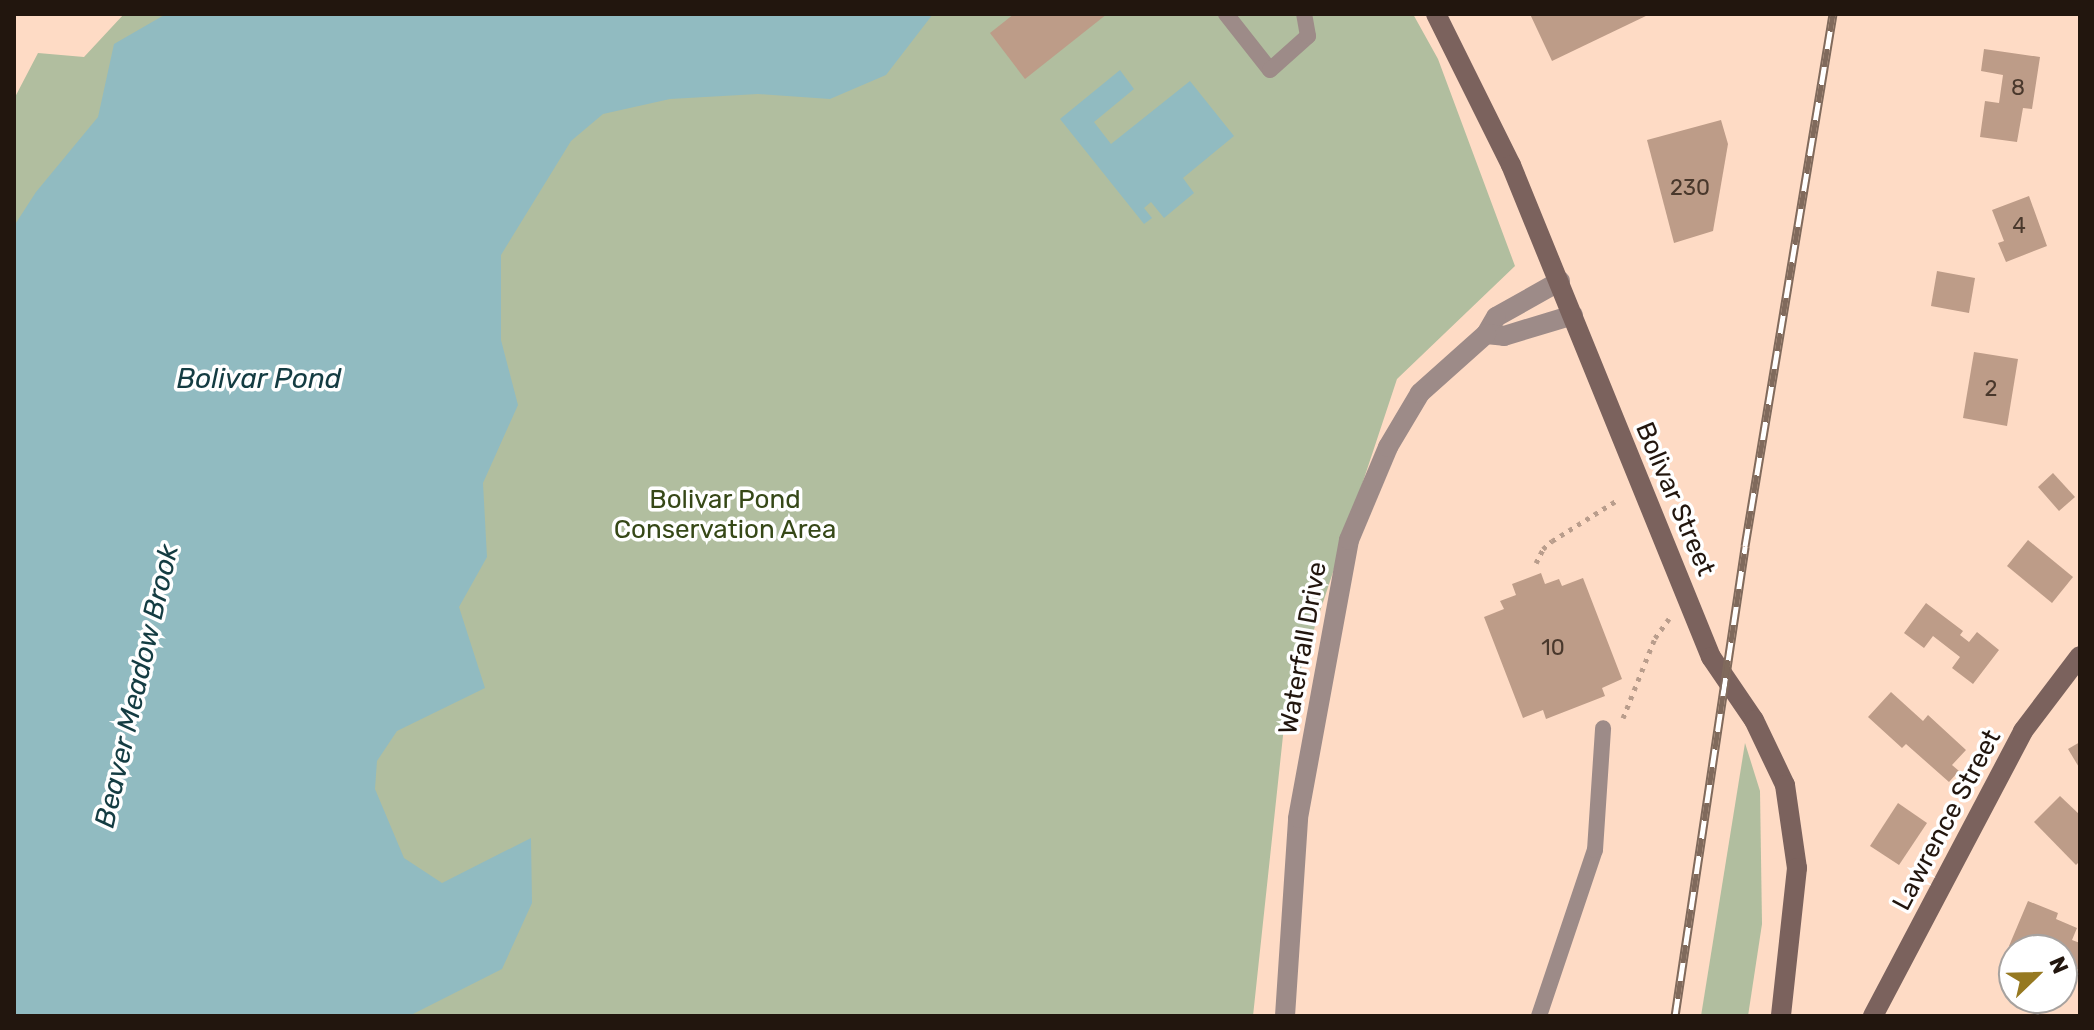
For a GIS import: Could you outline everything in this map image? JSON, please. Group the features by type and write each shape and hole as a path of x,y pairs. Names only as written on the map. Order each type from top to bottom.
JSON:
{"street":[{"name":"Bolivar Street","path":"1436,14 1504,152 1560,281 1711,657 1754,720 1785,785 1797,868 1781,1016"},
{"name":"Waterfall Drive","path":"1285,1016 1298,818 1349,540 1388,447 1420,393 1486,334 1496,317 1560,281"},
{"path":"1486,334 1504,336 1573,315"},
{"name":"Lawrence Street","path":"1873,1016 2023,731 2080,656"}],"lane":[{"path":"1226,14 1270,70 1308,36 1304,14"},
{"path":"1539,1016 1595,850 1610,728"}],"path":[{"path":"1536,563 1543,549 1552,541 1626,495"},
{"path":"1610,728 1634,697 1655,638 1673,615"}],"green space":[{"name":"Bolivar Pond Conservation Area","path":"124,14 1413,14 1438,59 1515,266 1397,379 1285,717 1253,1016 14,1016 14,99 38,53 84,57"},
{"path":"1745,743 1760,791 1762,924 1748,1016 1701,1016"}],"water":[{"name":"Bolivar Pond","path":"166,14 933,14 886,75 830,99 758,94 670,99 603,114 571,141 501,255 501,340 518,405 483,483 487,557 459,607 485,688 397,731 377,761 375,789 404,858 442,883 531,838 532,903 502,969 409,1016 14,1016 14,226 36,192 98,117 114,44"},
{"path":"1120,70 1134,89 1094,122 1111,144 1190,81 1234,136 1183,178 1194,193 1164,218 1151,202 1144,208 1152,218 1144,224 1060,119"}],"building":[{"path":"1014,14 1107,14 1025,79 990,33"},
{"path":"1530,14 1650,14 1552,61"},
{"path":"1984,49 2040,57 2032,109 2023,108 2017,142 1980,137 1985,101 1999,103 2003,75 1981,71"},
{"path":"1721,120 1728,144 1713,231 1674,243 1647,140"},
{"path":"2029,196 2047,246 2006,262 1998,243 2004,241 1992,210"},
{"path":"1937,271 1975,278 1969,313 1931,306"},
{"path":"1974,352 2018,359 2007,426 1963,418"},
{"path":"2053,473 2075,497 2059,511 2038,487"},
{"path":"2028,540 2073,577 2052,603 2007,566"},
{"path":"1541,573 1545,584 1559,579 1562,586 1583,578 1622,679 1602,688 1605,696 1546,719 1543,710 1523,718 1484,617 1504,609 1500,601 1516,595 1512,584"},
{"path":"1926,603 1963,631 1960,635 1969,642 1977,632 1999,650 1973,684 1952,668 1960,657 1933,636 1924,648 1904,633"},
{"path":"1891,692 1923,721 1928,715 1966,750 1952,765 1959,771 1949,782 1906,744 1902,748 1868,717"},
{"path":"2080,742 2080,769 2068,749"},
{"path":"2060,796 2080,815 2080,861 2076,865 2034,822"},
{"path":"1898,803 1927,823 1899,865 1870,846"},
{"path":"2028,901 2058,913 2056,919 2077,928 2074,934 2014,934"},
{"path":"2078,942 2080,943 2078,969"}],"railway":[{"path":"1675,1016 1745,546 1833,14"}],"water label":[{"name":"Beaver Meadow Brook","path":"137,686"}]}
